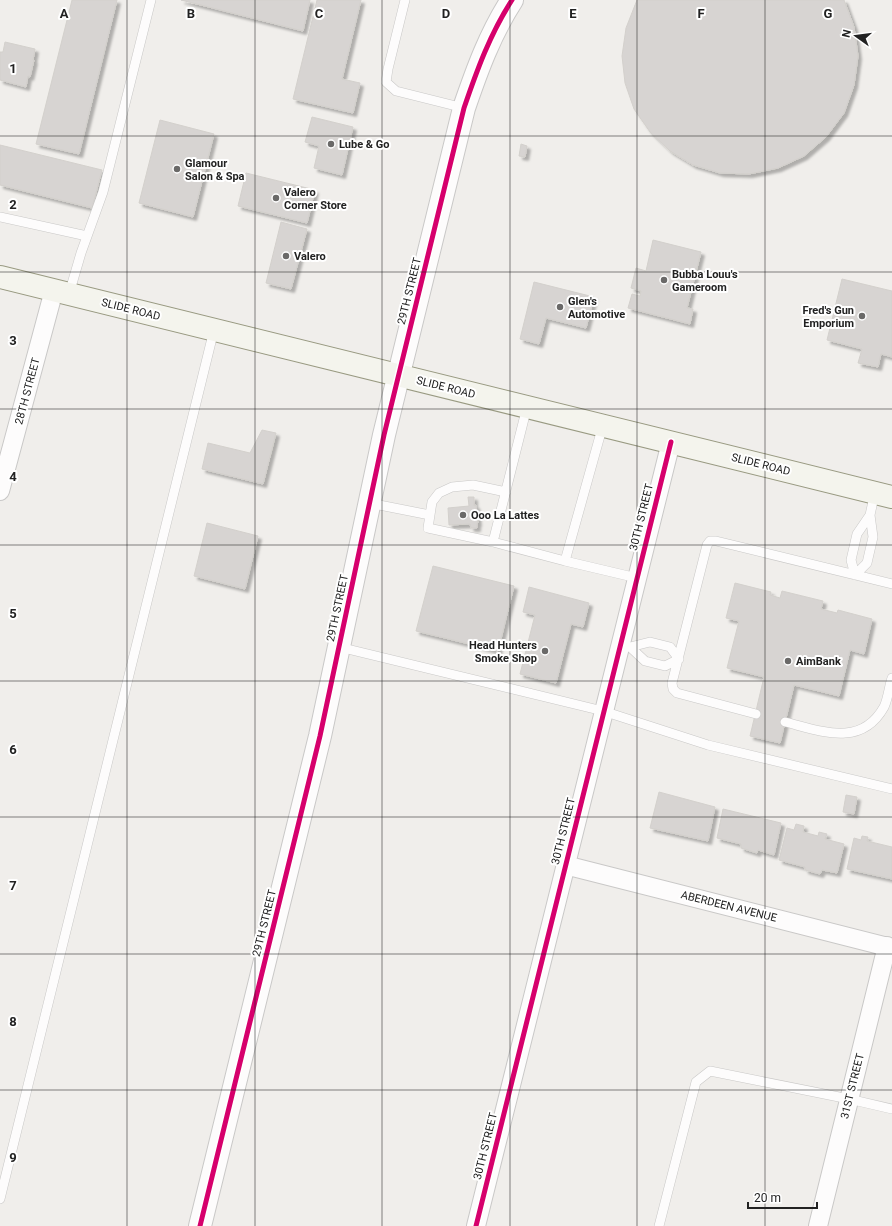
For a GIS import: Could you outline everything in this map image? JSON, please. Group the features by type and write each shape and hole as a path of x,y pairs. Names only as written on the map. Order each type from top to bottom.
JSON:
{"main road":[{"name":"SLIDE ROAD","path":"0,277 883,494"}],"street":[{"name":"29TH STREET","path":"200,1226 320,736 384,435 464,108 489,39 512,0"},
{"name":"28TH STREET","path":"0,491 62,292"},
{"name":"30TH STREET","path":"476,1226 603,711 625,645 636,578 671,442"},
{"name":"ABERDEEN AVENUE","path":"565,865 890,947"},
{"name":"31ST STREET","path":"818,1226 849,1099 890,947"}],"lane":[{"path":"62,292 87,236 103,192 151,0"},
{"path":"405,0 386,82 396,90 464,108"},
{"path":"0,217 87,236"},
{"path":"0,1199 214,330"},
{"path":"493,542 527,406"},
{"path":"565,561 603,425"},
{"path":"506,492 473,485 452,488 439,493 432,502 428,528 493,542 636,578"},
{"path":"855,575 851,560 857,534 883,494"},
{"path":"369,503 430,515"},
{"path":"855,575 867,563 873,537 870,515"},
{"path":"756,714 677,693 673,688 672,683 707,545 710,541 716,541 892,584"},
{"path":"625,645 650,642 670,647 679,659"},
{"path":"625,645 645,660 665,666 679,659"},
{"path":"339,647 603,711 708,745 892,789"},
{"path":"785,722 831,733 849,733 859,731 877,717 884,706 892,678"},
{"path":"659,1226 696,1082 710,1071 892,1109"}],"building":[{"path":"72,0 117,0 79,154 36,144"},
{"path":"181,0 310,0 303,31"},
{"path":"317,0 361,0 342,79 360,83 353,113 293,99"},
{"path":"637,0 844,0 854,27 858,56 854,85 844,113 826,137 804,156 778,168 749,174 720,173 693,165 670,151 650,132 634,109 625,83 622,56 626,28"},
{"path":"5,42 35,49 30,77 28,76 26,87 0,80 0,52 3,52"},
{"name":"Lube & Go","path":"312,117 353,127 342,175 314,168 319,146 305,142"},
{"name":"Glamour Salon & Spa","path":"160,120 214,134 193,217 139,203"},
{"path":"521,144 527,146 525,157 519,156"},
{"path":"0,145 102,170 92,208 0,185"},
{"name":"Valero Corner Store","path":"246,173 315,190 307,223 238,206"},
{"name":"Valero","path":"281,222 307,229 291,289 266,283"},
{"name":"Bubba Louu's Gameroom","path":"653,240 701,252 687,308 693,309 690,324 628,308 632,294 640,296 641,291 631,288 636,268 646,271"},
{"name":"Fred's Gun Emporium","path":"842,279 892,291 892,357 881,354 878,367 858,363 862,349 827,340"},
{"name":"Glen's Automotive","path":"534,282 594,297 586,328 546,318 539,344 520,339"},
{"path":"262,430 276,433 263,484 202,469 208,443 250,453"},
{"name":"Ooo La Lattes","path":"468,497 474,497 474,506 476,505 478,523 477,528 471,528 470,524 449,525 448,508 469,506"},
{"path":"207,523 258,536 245,589 194,576"},
{"path":"433,566 514,586 498,651 416,631"},
{"name":"AimBank","path":"735,583 771,592 770,595 780,598 782,591 823,601 821,609 837,613 838,610 872,619 864,654 850,650 839,696 794,685 780,743 750,736 764,677 727,668 739,621 726,618"},
{"name":"Head Hunters Smoke Shop","path":"529,587 589,603 583,627 571,624 556,683 520,674 535,615 523,612"},
{"path":"659,792 715,807 708,841 650,828"},
{"path":"846,795 857,797 854,814 843,812"},
{"path":"723,809 781,823 774,855 758,850 757,853 741,848 741,844 717,838"},
{"path":"796,824 804,826 803,832 818,836 819,832 827,834 825,839 844,844 837,873 822,870 820,874 805,870 805,867 779,860 787,828 794,830"},
{"path":"862,836 868,837 867,841 892,847 892,879 847,869 854,838 861,840"}],"cycle path":[{"path":"200,1226 320,736 384,435 464,108 479,66 497,26 512,0"},
{"path":"476,1226 671,442"}],"place":[{"name":"Lube & Go","path":"331,144"},
{"name":"Glamour Salon & Spa","path":"177,169"},
{"name":"Valero Corner Store","path":"276,198"},
{"name":"Valero","path":"286,256"},
{"name":"Bubba Louu's Gameroom","path":"664,280"},
{"name":"Glen's Automotive","path":"560,307"},
{"name":"Fred's Gun Emporium","path":"862,316"},
{"name":"Ooo La Lattes","path":"463,515"},
{"name":"Head Hunters Smoke Shop","path":"545,651"},
{"name":"AimBank","path":"788,661"}]}
